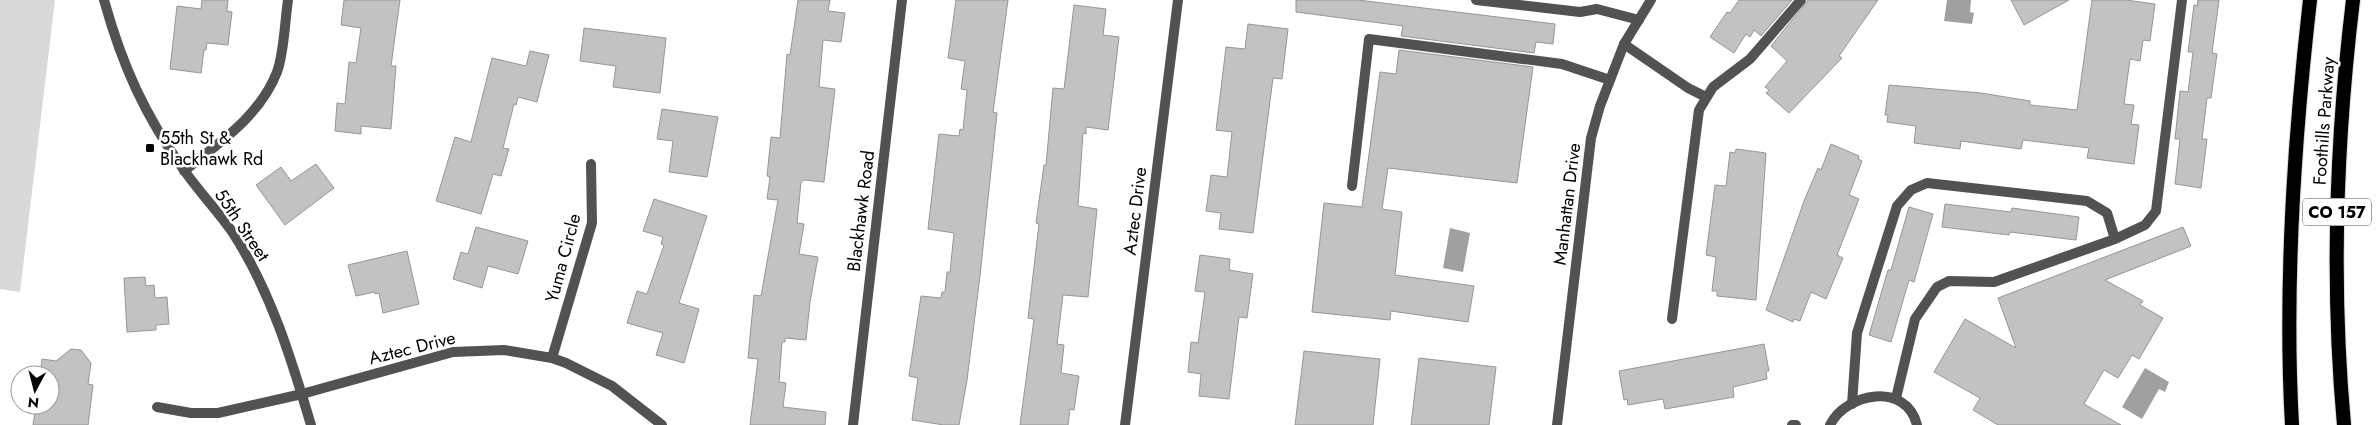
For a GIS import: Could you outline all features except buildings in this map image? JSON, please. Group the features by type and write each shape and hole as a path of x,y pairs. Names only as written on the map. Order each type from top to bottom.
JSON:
{"highway":[{"name":"Foothills Parkway","path":"2292,425 2289,339 2291,271 2298,113 2310,0"},
{"name":"Foothills Parkway","path":"2344,425 2336,306 2336,232 2343,98 2353,0"}],"street":[{"name":"55th Street","path":"104,0 125,68 159,133 184,171 232,233 256,275 277,320 311,425"},
{"path":"184,171 245,121 262,102 278,70 288,0"},
{"name":"Blackhawk Road","path":"853,425 902,0"},
{"name":"Aztec Drive","path":"1125,425 1178,0"},
{"path":"1476,0 1580,12 1597,9 1639,20"},
{"name":"Manhattan Drive","path":"1557,425 1591,138 1600,106 1624,44 1651,0"},
{"path":"1672,319 1699,110 1713,87 1750,60 1801,0"},
{"path":"1896,398 1915,319 1937,287 1949,282 1994,282 2115,239 2145,225 2156,212 2182,0"},
{"path":"1352,186 1369,39 1562,64 1610,80"},
{"path":"1624,44 1688,88 1706,97"},
{"name":"Yuma Circle","path":"552,358 592,223 591,164"},
{"path":"1852,404 1857,333 1897,206 1911,190 1927,183 2087,201 2107,213 2115,239"},
{"name":"Aztec Drive","path":"157,407 191,413 218,413 302,394 453,352 504,350 552,358 612,386 662,425"},
{"name":"55th Street","path":"302,394 304,425"},
{"path":"1830,425 1836,413 1869,397 1896,398 1905,403 1917,425"}],"shaded area":[{"path":"0,0 55,0 20,292 0,289"},
{"path":"1947,0 1971,0 1970,12 1974,13 1972,24 1944,21"},
{"path":"1450,228 1470,233 1463,272 1443,268"},
{"path":"2145,368 2169,382 2165,392 2159,389 2142,419 2122,407"}],"place":[{"name":"55th St & Blackhawk Rd","path":"150,148"}]}
